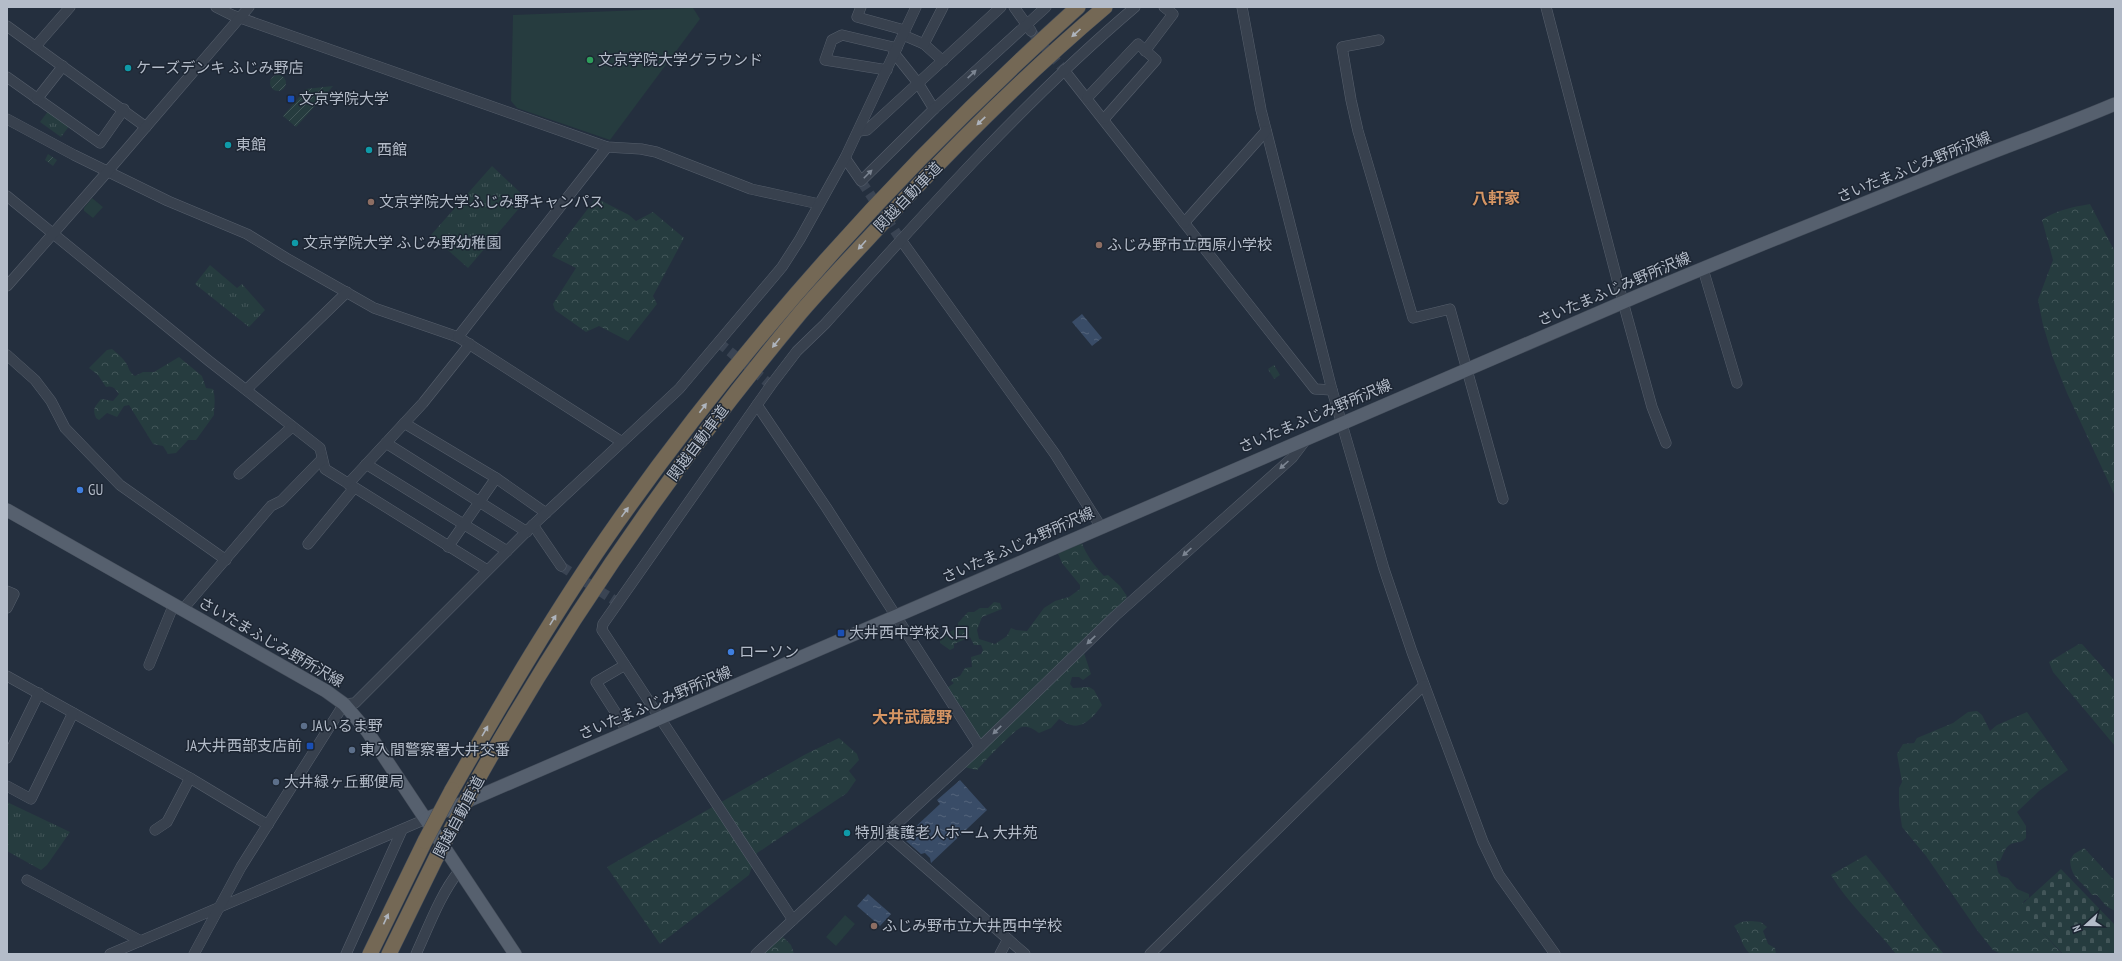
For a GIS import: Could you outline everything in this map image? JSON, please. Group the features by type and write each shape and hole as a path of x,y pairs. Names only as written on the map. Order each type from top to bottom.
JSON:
{"highway":[{"name":"関越自動車道","path":"370,954 425,841 452,790 493,719 573,589 617,524 724,380 790,300 915,162 998,80 1078,7"},
{"name":"関越自動車道","path":"389,954 436,858 480,777 532,687 632,533 686,457 793,323 864,243 969,133 1010,93 1105,7"}],"main road":[{"name":"さいたまふじみ野所沢線","path":"7,510 326,690 344,704 367,731 426,819 897,616 1342,421 1623,302 1951,168 2072,123 2115,104"},
{"path":"426,819 515,954"}],"street":[{"path":"36,46 70,7"},
{"path":"216,7 240,18 607,147 640,149 656,152 752,189 819,204"},
{"path":"7,286 108,172 249,7"},
{"path":"861,7 857,17 903,33 924,44 943,60"},
{"path":"194,954 241,867 344,704 355,703 530,528 678,389 782,267 800,239 845,158 916,7"},
{"path":"924,44 943,7"},
{"path":"859,130 867,130 1001,7"},
{"path":"1014,7 1029,27"},
{"path":"845,158 860,181 934,109 1029,27 1046,7"},
{"path":"793,920 662,718 602,630 603,624 757,405 797,351 825,324 901,240 1064,70 1135,7"},
{"path":"1145,50 1173,14 1164,7"},
{"path":"1242,7 1266,130 1332,390 1384,570 1424,685 1468,804 1492,861 1510,890 1555,954"},
{"path":"1546,7 1623,302 1652,406 1666,443"},
{"path":"7,26 146,127"},
{"path":"887,70 825,60 832,40 842,35 896,51 934,109"},
{"path":"1379,40 1342,47 1350,100 1358,131 1413,318 1450,309 1503,499"},
{"path":"1087,98 1138,44 1156,60 1104,119"},
{"path":"37,99 63,66"},
{"path":"1064,70 1315,389 1332,390"},
{"path":"7,77 100,143 124,110"},
{"path":"7,119 62,149 170,202 247,234 374,308 458,337 622,442"},
{"path":"1184,223 1266,130"},
{"path":"458,337 607,147"},
{"path":"7,196 292,427 320,448 325,469 487,570"},
{"path":"901,240 1056,454 1101,527"},
{"path":"1703,269 1737,383"},
{"path":"247,389 347,292"},
{"path":"308,544 366,464 423,403 470,344"},
{"path":"7,355 35,380 51,401 65,428 120,485 226,560"},
{"path":"757,405 897,616 980,746"},
{"path":"404,423 496,478 546,513"},
{"path":"239,474 292,427"},
{"path":"756,954 980,746 1115,616 1292,458 1309,436"},
{"path":"386,443 479,501 530,528 561,566"},
{"path":"149,664 178,607 226,560 271,506 281,501 322,459"},
{"path":"366,464 507,551"},
{"path":"448,547 496,478"},
{"path":"7,591 14,594 7,608"},
{"path":"625,665 596,682 628,732"},
{"path":"7,676 190,778 268,825"},
{"path":"1150,954 1424,685"},
{"path":"7,758 39,693"},
{"path":"7,786 31,799 73,713"},
{"path":"155,830 167,822 190,778"},
{"path":"110,954 426,819"},
{"path":"346,954 402,830"},
{"path":"886,834 1025,954"},
{"path":"416,954 440,902 451,881 459,871"},
{"path":"27,880 141,941"},
{"path":"1000,954 1008,940"}],"green space":[{"name":"文京学院大学グラウンド","path":"693,8 700,19 610,140 517,108 511,101 513,15"},
{"path":"278,75 284,77 286,83 284,89 278,91 272,89 270,83 272,77"},
{"path":"333,86 296,127 283,116 306,89"},
{"path":"49,110 70,125 61,137 40,122"},
{"path":"48,154 57,160 53,166 45,160"},
{"path":"492,166 527,199 468,268 431,235"},
{"path":"92,198 103,207 93,218 84,211 84,208"},
{"path":"596,198 629,215 636,221 653,212 684,238 653,296 657,304 628,341 599,326 586,332 555,310 553,304 576,268 552,256"},
{"path":"2090,204 2115,252 2115,496 2067,393 2053,358 2043,325 2038,300 2053,260 2042,220 2059,211"},
{"path":"210,265 237,288 242,284 265,310 249,327 195,284"},
{"path":"112,349 123,359 130,371 135,376 143,372 154,372 179,357 202,376 206,388 213,389 215,399 214,415 196,440 188,440 176,453 168,454 163,446 153,444 129,405 124,406 117,417 107,413 99,420 96,418 94,412 95,408 101,399 113,401 119,394 110,386 106,387 98,375 89,368 107,350"},
{"path":"1274,365 1280,375 1274,379 1268,369"},
{"path":"1081,541 1097,568 1104,576 1108,575 1120,586 1127,596 1124,602 1084,653 1091,674 1083,680 1079,677 1072,677 1070,684 1073,688 1089,687 1094,690 1102,705 1089,720 1080,725 1071,725 1059,719 1051,728 1039,733 1029,727 1022,727 1006,740 977,770 964,767 977,736 969,723 964,709 953,698 947,688 954,683 951,681 952,679 960,676 965,668 972,667 971,657 981,654 983,650 981,645 974,645 970,637 954,644 954,648 950,650 940,643 940,638 958,627 958,623 968,612 974,612 980,608 988,608 994,602 1000,603 1002,609 982,617 977,630 979,639 995,644 1007,636 1011,628 1027,631 1044,608 1055,601 1069,597 1080,589 1080,585 1062,563 1058,553"},
{"path":"2079,644 2082,644 2115,681 2115,746 2053,672 2049,662"},
{"path":"1977,711 1982,715 1990,731 1997,725 2027,712 2068,770 2039,791 2017,812 2026,826 2026,838 2022,841 2009,845 2004,851 2000,861 1996,861 1998,872 2001,876 2008,878 2017,889 2029,894 2029,898 2024,901 2021,908 2062,954 2001,954 1993,950 1977,930 1926,856 1902,827 1899,805 1899,788 1902,782 1897,754 1903,744 1914,743 1917,738 1953,723 1968,712"},
{"path":"839,738 857,754 859,760 849,771 856,780 847,793 757,853 749,875 660,944 607,867 806,754"},
{"path":"7,802 70,832 47,865 41,870 7,851"},
{"path":"2084,848 2115,881 2115,911 2106,906 2097,895 2092,895 2089,890 2078,880 2073,872 2070,860 2074,854"},
{"path":"1866,855 1944,954 1896,954 1838,886 1831,875"},
{"path":"2061,869 2115,925 2115,954 2063,954 2019,907"},
{"path":"845,915 855,924 836,946 826,937"},
{"path":"1741,922 1761,922 1767,927 1763,931 1768,944 1775,948 1776,954 1750,954 1734,926"},
{"path":"782,936 791,945 794,954 761,954"}],"water":[{"path":"1082,314 1102,338 1092,346 1072,322"},
{"path":"960,780 987,810 931,863 930,858 925,853 921,854 906,841 914,834 911,831 940,804 937,800"},
{"path":"868,894 891,914 880,926 857,906"}],"tunnel":[{"path":"1031,31 1064,70"},
{"path":"861,181 901,240"},
{"path":"718,342 771,385"},
{"path":"561,566 617,602"}],"place":[{"name":"文京学院大学グラウンド","path":"590,60"},
{"name":"ケーズデンキ ふじみ野店","path":"128,68"},
{"name":"文京学院大学","path":"291,99"},
{"name":"東館","path":"228,145"},
{"name":"西館","path":"369,150"},
{"name":"文京学院大学ふじみ野キャンパス","path":"371,202"},
{"name":"文京学院大学 ふじみ野幼稚園","path":"295,243"},
{"name":"ふじみ野市立西原小学校","path":"1099,245"},
{"name":"GU","path":"80,490"},
{"name":"大井西中学校入口","path":"841,633"},
{"name":"ローソン","path":"731,652"},
{"name":"JAいるま野","path":"304,726"},
{"name":"JA大井西部支店前","path":"310,746"},
{"name":"東入間警察署大井交番","path":"352,750"},
{"name":"大井緑ヶ丘郵便局","path":"276,782"},
{"name":"特別養護老人ホーム 大井苑","path":"847,833"},
{"name":"ふじみ野市立大井西中学校","path":"874,926"}],"district":[{"name":"八軒家","path":"1496,198"},
{"name":"大井武蔵野","path":"912,717"}]}
